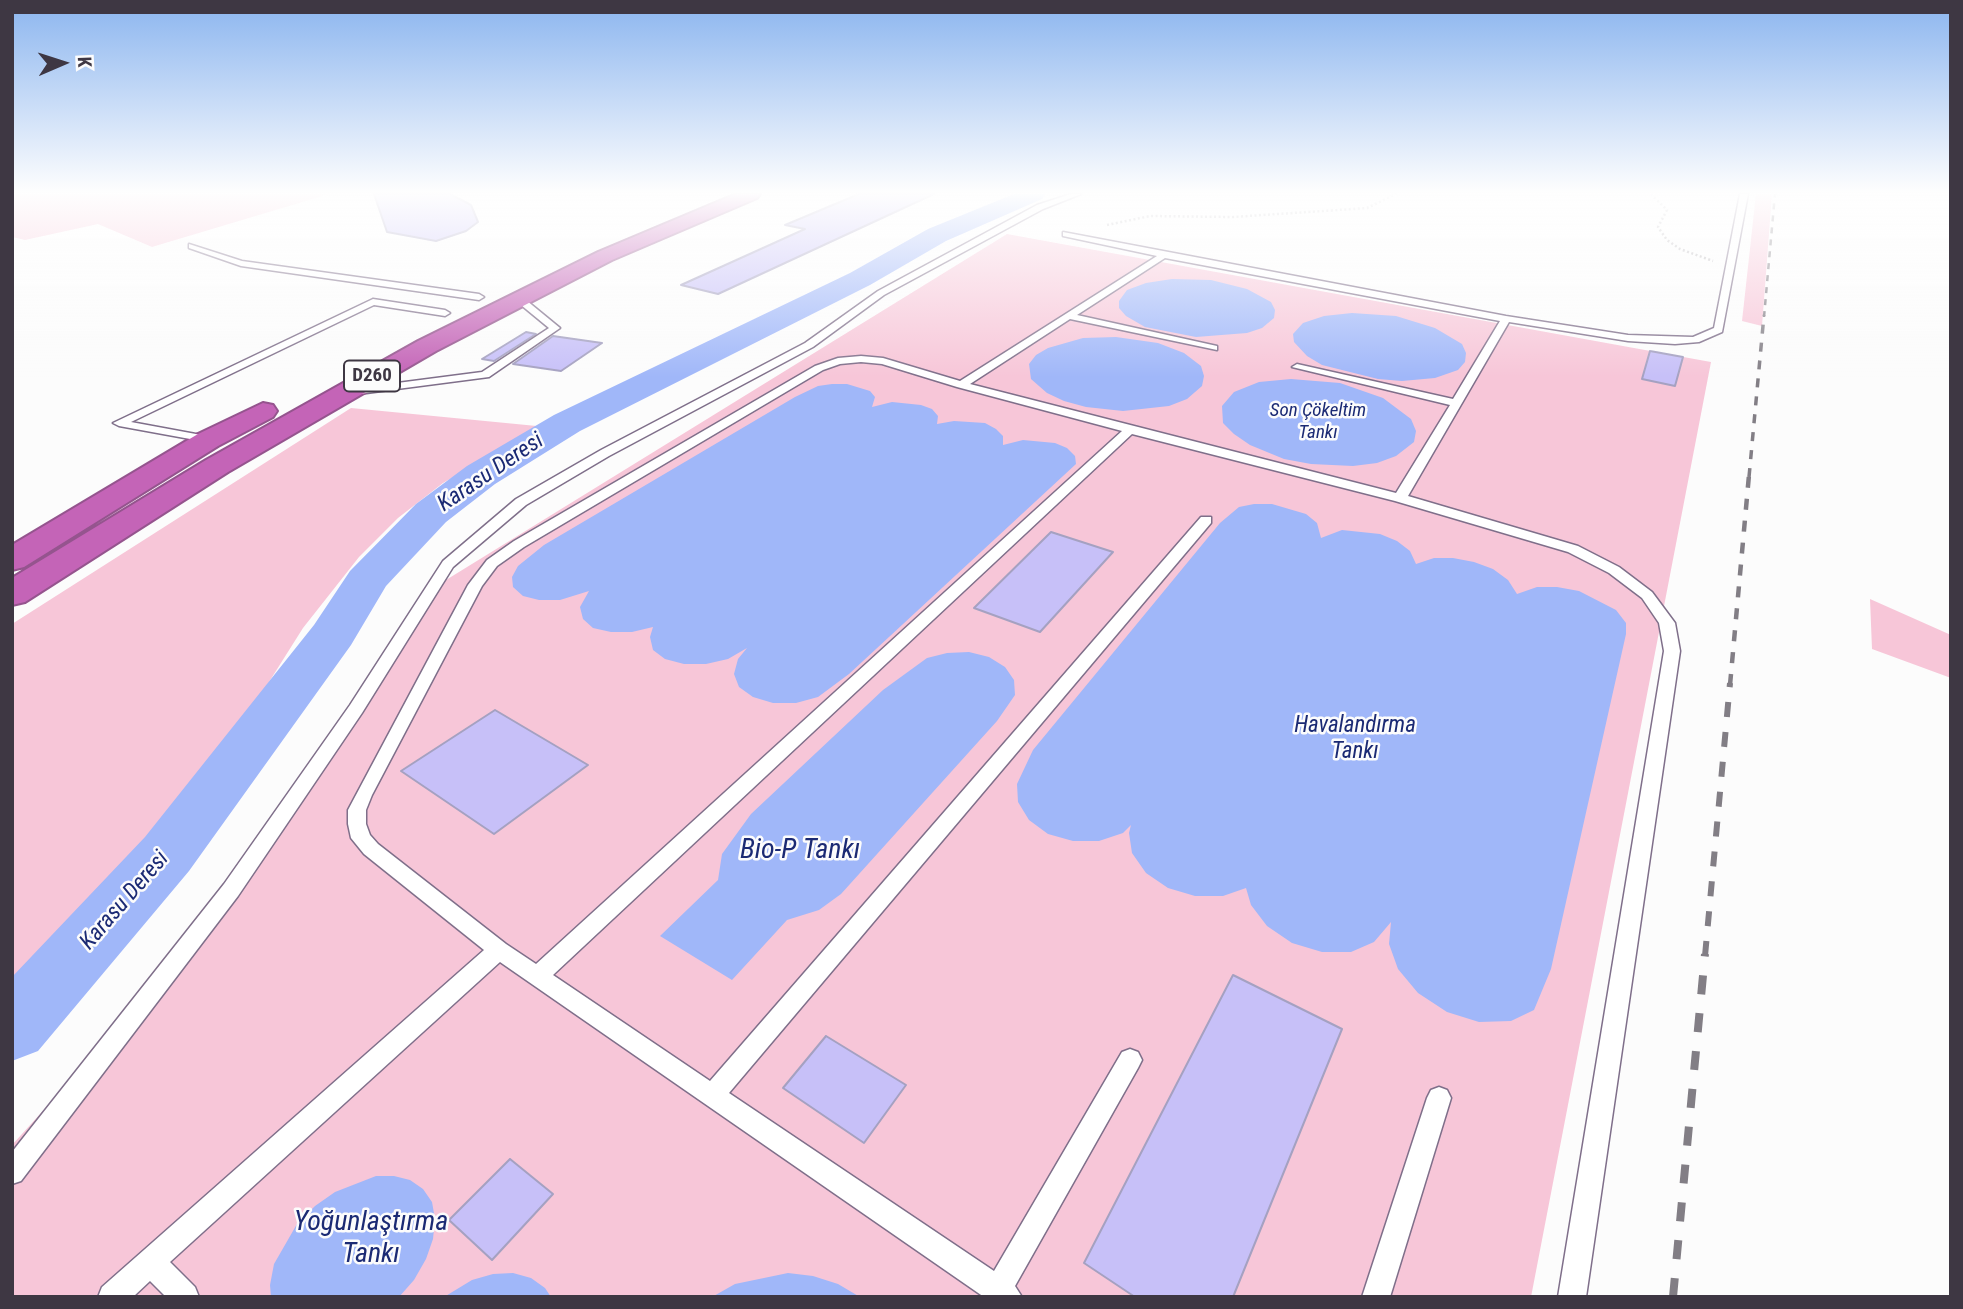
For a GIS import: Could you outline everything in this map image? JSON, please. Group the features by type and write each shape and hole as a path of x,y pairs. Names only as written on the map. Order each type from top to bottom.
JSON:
{"highway":[{"name":"D260","path":"12,561 208,440 445,313 574,255"},
{"name":"D260","path":"12,594 217,466 341,393 518,298 609,255"}],"lane":[{"path":"218,255 241,263 479,297"},
{"path":"12,1172 231,890 356,709 448,564 521,502 605,453 809,345 881,293 951,255"},
{"path":"1164,255 1506,319 1652,341 1695,340 1719,330 1733,255"},
{"path":"961,385 1164,255"},
{"path":"341,393 485,375 555,328 518,298"},
{"path":"208,440 119,423 373,302 445,313"},
{"path":"1069,316 1213,348"},
{"path":"1400,498 1506,319"},
{"path":"1130,1060 1003,1293 499,950 371,849 361,838 357,810 482,574 519,544 827,364 849,359 873,359 1130,430 1400,498 1573,549 1614,570 1647,595 1667,623 1672,651 1572,1297"},
{"path":"1297,367 1456,403"},
{"path":"538,976 1130,430"},
{"path":"712,1096 1206,520"},
{"path":"112,1297 499,950"},
{"path":"1376,1297 1439,1098"},
{"path":"151,1262 185,1297"}],"path":[{"path":"1696,255 1731,266"}],"shaded area":[{"path":"973,255 1123,255 1711,362 1531,1297 12,1297 12,1145 154,988 446,580"},
{"path":"1749,255 1767,255 1762,326 1742,321"},
{"path":"351,408 547,427 494,453 443,483 398,518 359,557 303,628 159,847 12,1029 12,624"},
{"path":"1870,599 1951,635 1951,678 1872,649"}],"water":[{"path":"1172,279 1211,280 1247,289 1271,302 1275,310 1274,318 1262,328 1247,333 1196,337 1145,327 1126,316 1119,308 1119,301 1127,290 1146,283"},
{"name":"Son Çökeltim Tankı","path":"1352,313 1396,316 1435,328 1462,344 1466,353 1465,362 1458,370 1435,378 1402,381 1378,379 1322,365 1307,356 1294,342 1293,334 1303,323 1324,316"},
{"path":"1116,337 1158,343 1184,353 1201,366 1204,376 1202,386 1187,399 1169,406 1123,411 1086,407 1064,401 1047,393 1031,379 1029,364 1036,355 1048,348 1083,338"},
{"name":"Son Çökeltim Tankı","path":"1291,379 1340,383 1383,398 1411,419 1416,431 1414,442 1396,456 1377,463 1353,466 1311,464 1284,459 1250,445 1223,423 1222,406 1234,392 1259,382"},
{"path":"847,384 870,391 875,397 872,407 892,402 932,409 938,416 937,424 954,421 985,423 1003,436 1003,445 1023,440 1055,443 1067,448 1075,456 1076,464 849,674 818,697 796,703 773,703 753,697 739,687 734,674 738,659 747,648 728,659 706,664 684,664 665,659 653,650 650,637 653,627 632,632 611,632 593,628 583,619 580,607 589,591 560,600 539,600 523,596 513,587 512,577 518,566 544,545 795,397 818,386"},
{"name":"Havalandırma Tankı","path":"1272,504 1306,514 1317,523 1321,538 1342,530 1380,534 1397,541 1410,551 1416,564 1434,558 1474,562 1493,569 1508,580 1517,594 1537,587 1579,591 1616,610 1626,623 1626,634 1551,969 1534,1010 1511,1021 1479,1022 1447,1012 1418,993 1398,969 1389,944 1391,922 1374,942 1351,952 1322,952 1292,943 1267,926 1251,905 1246,888 1223,896 1195,896 1168,888 1146,873 1132,853 1129,833 1131,825 1123,833 1099,841 1073,841 1048,834 1029,820 1018,802 1017,784 1033,750 1220,523 1239,507"},
{"name":"Bio-P Tankı","path":"969,652 989,657 1005,667 1014,680 1015,695 997,721 841,894 819,910 787,920 732,980 660,936 718,880 722,854 751,814 883,690 927,658 947,653"},
{"name":"Yoğunlaştırma Tankı","path":"376,1176 394,1176 410,1180 423,1189 432,1202 435,1219 433,1239 414,1280 399,1297 271,1297 274,1264 297,1224 315,1206 335,1192"},
{"name":"Yoğunlaştırma Tankı","path":"513,1273 531,1278 545,1288 551,1297 444,1297 472,1280 493,1274"},
{"path":"788,1273 813,1276 838,1284 860,1297 712,1297 735,1284"}],"building":[{"path":"747,255 802,255 718,294 681,285"},
{"path":"526,332 536,334 494,361 482,359"},
{"path":"553,336 602,343 561,371 513,364"},
{"path":"1650,351 1683,357 1675,386 1642,379"},
{"path":"1051,532 1113,552 1040,632 974,608"},
{"path":"495,710 588,765 494,834 401,771"},
{"path":"1233,975 1342,1029 1233,1297 1135,1297 1084,1263"},
{"path":"826,1036 906,1085 864,1143 783,1088"},
{"path":"510,1159 553,1194 492,1260 449,1220"}],"waterway":[{"name":"Karasu Deresi","path":"12,1028 167,854 333,634 366,581 386,557 431,513 481,475 567,423 860,279 902,255"}],"railway":[{"path":"1764,317 1770,255"},
{"path":"1749,477 1764,315"},
{"path":"1730,685 1749,475"},
{"path":"1705,956 1730,683"},
{"path":"1673,1297 1705,954"}]}
